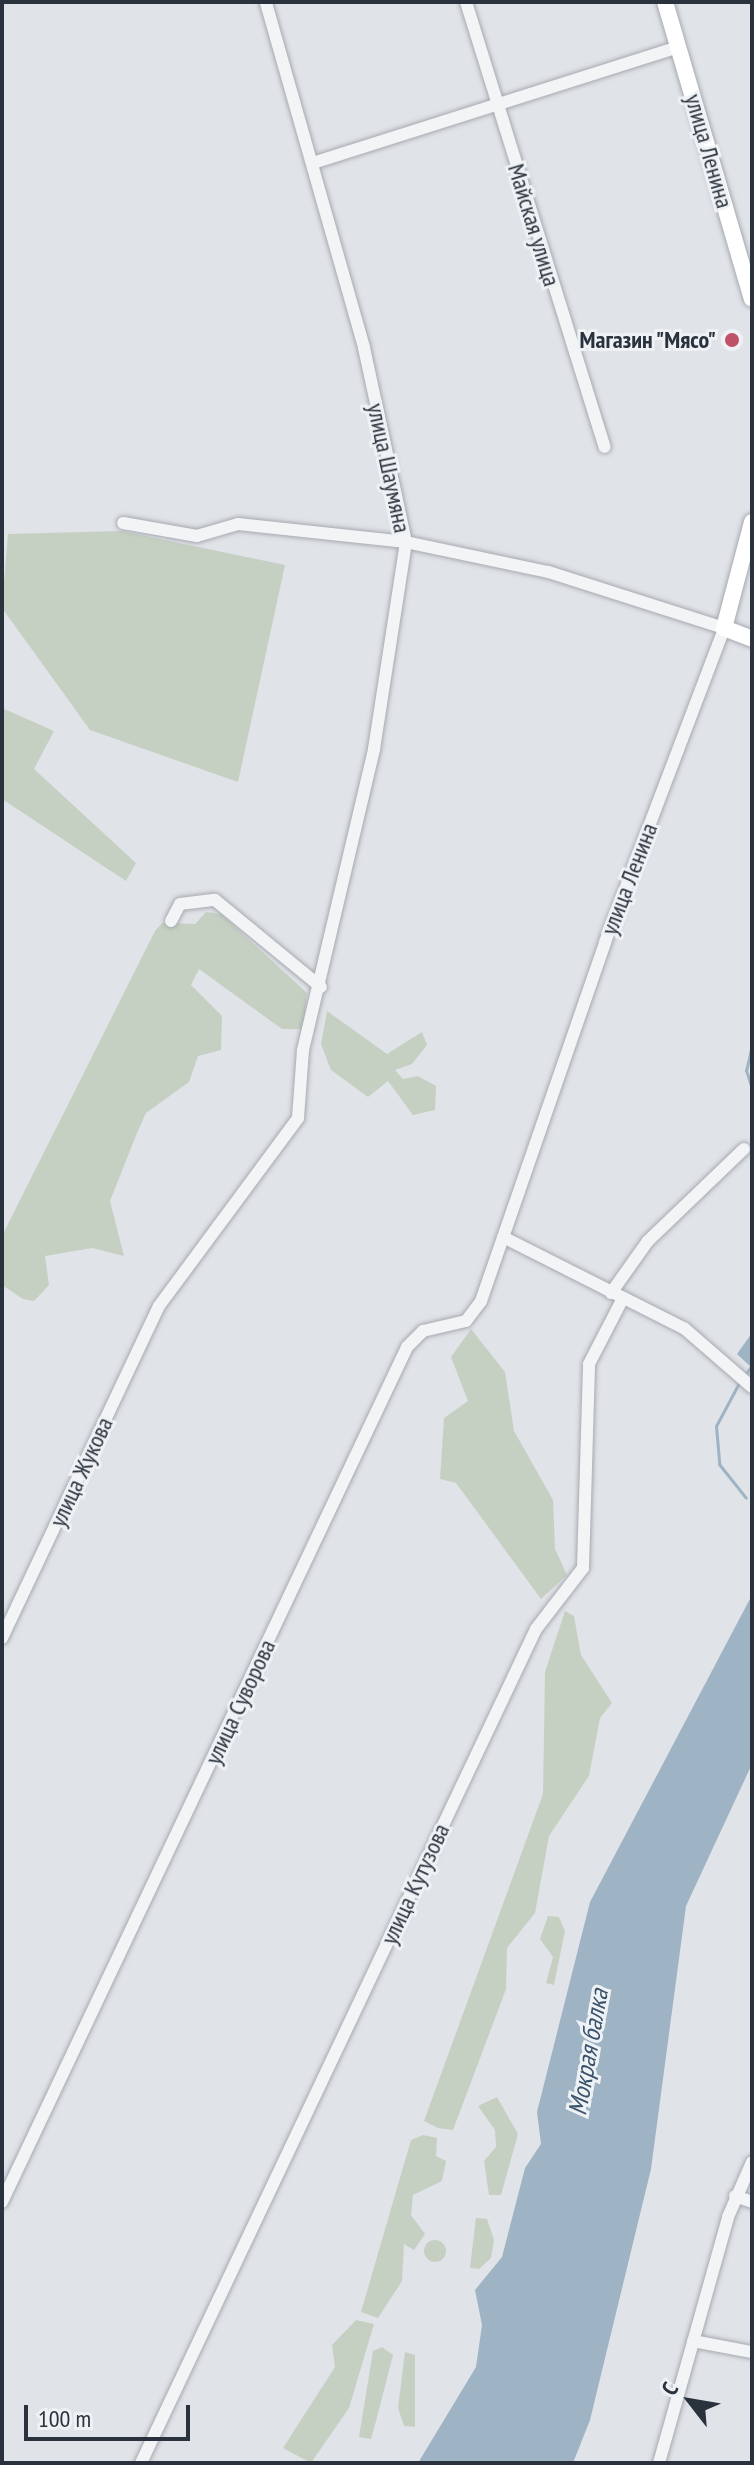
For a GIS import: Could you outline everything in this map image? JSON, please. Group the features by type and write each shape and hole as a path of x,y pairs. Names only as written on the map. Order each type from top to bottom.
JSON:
{"street":[{"name":"улица Шаумяна","path":"159,1306 298,1118 303,1050 321,987 374,749 406,542 364,347 266,2"},
{"name":"Майская улица","path":"466,2 605,447"},
{"name":"улица Ленина","path":"665,2 752,299"},
{"path":"313,163 679,47"},
{"name":"улица Ленина","path":"503,1237 724,628 752,522"},
{"path":"123,523 197,536 238,524 406,542 548,572 752,639"},
{"path":"171,921 180,904 215,900 321,987"},
{"name":"улица Кутузова","path":"141,2463 536,1629 583,1568 589,1364 617,1296 648,1241 744,1149"},
{"path":"503,1237 685,1329 752,1387"},
{"name":"улица Суворова","path":"2,2202 407,1347 423,1331 474,1314 503,1237"},
{"name":"улица Жукова","path":"2,1638 159,1306"},
{"path":"659,2463 735,2196 752,2162"},
{"path":"735,2196 752,2202"},
{"path":"693,2341 752,2352"}],"green space":[{"path":"121,531 285,565 238,782 90,730 2,608 8,534"},
{"path":"2,708 54,731 34,769 136,863 126,881 2,799"},
{"path":"206,912 221,914 307,993 303,1029 282,1029 199,969 191,985 222,1016 221,1050 198,1056 189,1082 146,1113 110,1201 124,1256 92,1248 45,1256 49,1285 34,1301 23,1299 2,1285 2,1236 155,931 162,923 195,924"},
{"path":"327,1011 387,1054 422,1032 427,1045 412,1064 395,1070 403,1079 418,1076 436,1086 435,1110 413,1115 388,1081 368,1097 331,1070 321,1044"},
{"path":"471,1329 505,1372 514,1431 553,1500 555,1549 567,1575 541,1599 456,1483 440,1479 444,1418 468,1401 451,1357"},
{"path":"565,1611 574,1616 581,1655 612,1703 600,1718 589,1776 549,1836 535,1913 507,1948 506,1989 453,2130 438,2128 424,2121 543,1794 545,1672"},
{"path":"548,1916 559,1917 565,1931 554,1985 546,1983 553,1957 540,1939"},
{"path":"497,2097 518,2134 501,2195 489,2195 484,2161 496,2147 495,2130 478,2106"},
{"path":"423,2135 437,2138 436,2156 446,2161 442,2181 413,2195 411,2215 425,2234 414,2250 404,2244 402,2281 378,2318 361,2312 411,2140"},
{"path":"476,2218 487,2219 494,2240 491,2258 479,2269 470,2268"},
{"path":"435,2240 443,2243 446,2251 443,2259 435,2262 427,2259 424,2251 427,2243"},
{"path":"356,2320 374,2324 349,2408 311,2463 283,2448 335,2367 332,2345"},
{"path":"382,2347 393,2355 371,2439 359,2437 373,2351"},
{"path":"405,2352 415,2355 415,2427 404,2426 398,2408"}],"water":[{"path":"752,1333 752,1368 737,1354"},
{"path":"752,1595 752,1764 686,1906 651,2169 590,2420 573,2463 418,2463 476,2367 482,2325 475,2290 502,2257 525,2168 541,2144 537,2112 590,1902"}],"waterway":[{"name":"Мокрая балка","path":"752,1045 746,1070 752,1089"},
{"name":"Мокрая балка","path":"745,1375 752,1365"},
{"name":"Мокрая балка","path":"740,1381 716,1426 719,1464 746,1498"}],"place":[{"name":"Магазин \"Мясо\"","path":"732,340"}]}
